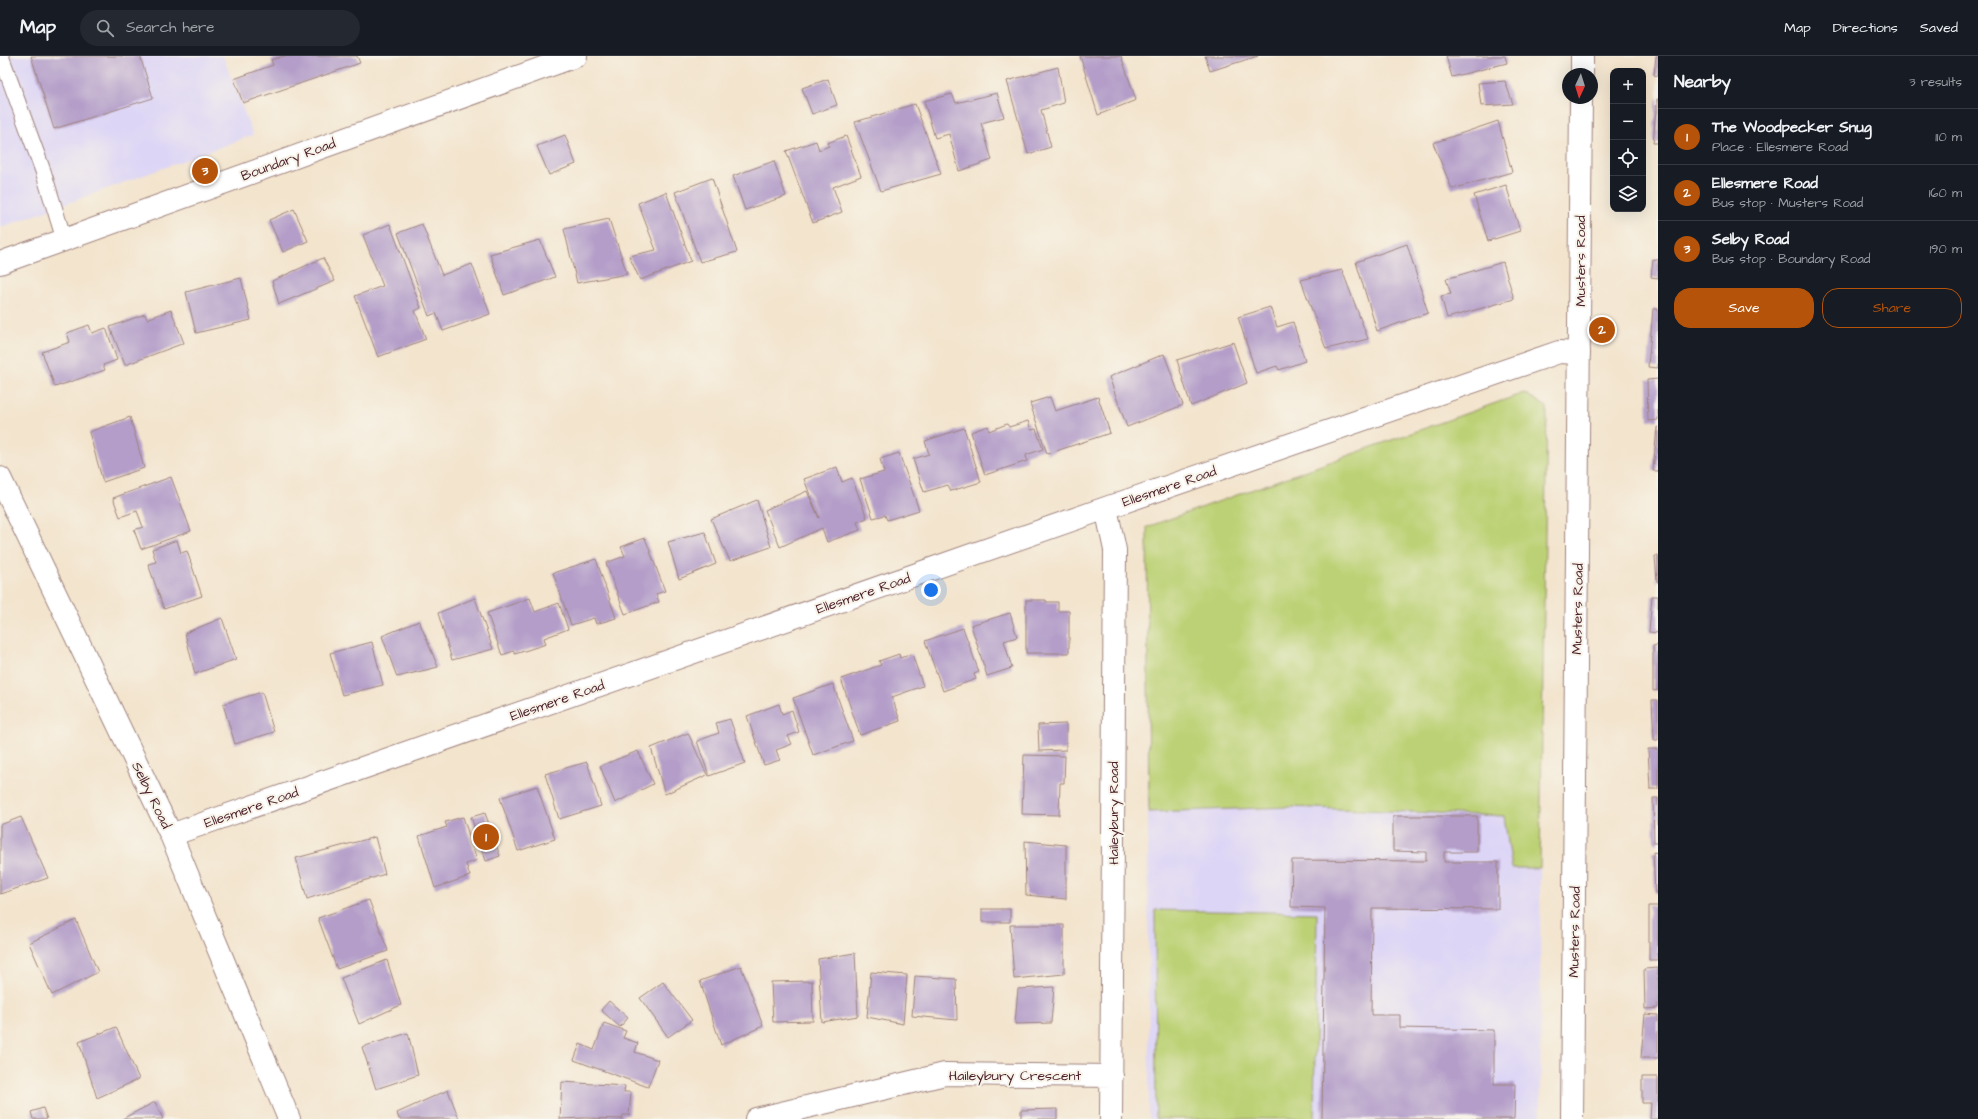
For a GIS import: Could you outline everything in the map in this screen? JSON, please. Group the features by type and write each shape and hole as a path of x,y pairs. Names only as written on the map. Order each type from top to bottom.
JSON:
{"street":[{"name":"Boundary Road","path":"0,263 576,56"},
{"path":"1582,56 1582,68"},
{"name":"Musters Road","path":"1572,1119 1581,104"},
{"name":"Ellesmere Road","path":"171,835 1106,508 1559,352 1579,353"},
{"name":"Selby Road","path":"0,478 171,835 289,1119"},
{"name":"Haileybury Road","path":"1106,508 1115,550 1111,1119"},
{"name":"Haileybury Crescent","path":"756,1119 945,1074 1112,1076"}],"lane":[{"path":"1,56 43,171 64,239"}],"shaded area":[{"path":"0,56 223,56 253,135 0,228"},
{"path":"1524,393 1547,407 1540,868 1541,1119 1149,1119 1147,527"}],"green space":[{"path":"1524,393 1547,407 1540,868 1512,868 1504,816 1291,807 1149,812 1147,527"},
{"path":"1155,910 1317,913 1314,1119 1156,1119"}],"building":[{"path":"31,56 140,56 153,98 54,129"},
{"path":"284,56 357,56 360,63 243,103 234,79 273,65 271,60"},
{"path":"1080,56 1121,56 1136,100 1098,115"},
{"path":"1205,56 1258,56 1210,71"},
{"path":"1446,56 1505,56 1507,63 1452,77"},
{"path":"1656,56 1658,56 1658,76 1654,75"},
{"path":"1058,67 1064,103 1041,110 1051,147 1028,154 1007,81"},
{"path":"828,79 837,105 812,114 802,88"},
{"path":"1505,81 1513,104 1481,106 1478,83"},
{"path":"997,93 1004,117 981,123 992,160 959,171 949,134 935,138 924,101 952,94 956,103"},
{"path":"1657,99 1658,143 1653,143"},
{"path":"915,104 941,174 881,191 855,122"},
{"path":"1498,121 1512,172 1452,189 1433,143"},
{"path":"565,135 576,164 549,175 537,146"},
{"path":"846,136 861,176 833,187 842,212 813,223 786,151 816,141 819,150 829,146 827,143"},
{"path":"774,161 786,196 745,210 733,176"},
{"path":"712,178 737,252 700,262 675,192"},
{"path":"1506,185 1520,231 1488,241 1474,195"},
{"path":"666,192 691,261 640,280 629,256 656,250 638,203"},
{"path":"294,209 308,241 283,252 269,220"},
{"path":"609,219 627,274 577,283 564,229"},
{"path":"390,224 421,308 415,311 426,339 378,357 355,296 383,286 363,235"},
{"path":"422,224 442,275 472,264 490,314 443,331 436,313 429,316 398,233"},
{"path":"540,240 555,277 504,295 490,254"},
{"path":"1407,244 1428,313 1377,331 1356,262"},
{"path":"323,258 335,281 279,304 272,281"},
{"path":"1653,259 1658,260 1658,278 1651,277"},
{"path":"1503,262 1514,299 1447,318 1441,296 1451,294 1446,279"},
{"path":"1342,270 1368,339 1326,349 1301,280"},
{"path":"241,278 251,320 196,333 186,292"},
{"path":"1270,307 1277,327 1293,322 1305,361 1279,370 1277,366 1256,373 1238,317"},
{"path":"1653,309 1658,309 1658,368 1648,367"},
{"path":"171,310 184,343 125,365 110,327 145,314 147,319"},
{"path":"89,325 92,333 106,328 117,360 103,365 105,370 55,387 42,352 70,342 67,333"},
{"path":"1233,342 1247,383 1191,406 1177,360"},
{"path":"1164,354 1183,405 1127,427 1109,377"},
{"path":"1658,379 1658,420 1648,421 1647,380"},
{"path":"1050,397 1055,411 1098,397 1110,433 1047,454 1030,403"},
{"path":"130,417 144,468 103,482 89,432"},
{"path":"1028,421 1031,430 1036,429 1043,449 1026,455 1027,461 985,475 971,432 988,426 989,431 1007,424 1009,427"},
{"path":"1657,427 1658,471 1653,471"},
{"path":"964,428 981,482 951,491 948,485 924,492 913,459 929,454 925,441"},
{"path":"899,453 919,510 887,520 885,515 873,518 860,479 884,472 880,459"},
{"path":"837,467 842,482 852,478 867,518 857,522 860,530 827,542 822,528 780,547 765,510 807,491 819,518 804,479"},
{"path":"171,477 191,531 141,549 134,530 143,527 137,511 120,517 113,498"},
{"path":"757,500 771,547 730,561 711,519"},
{"path":"705,532 716,564 679,579 668,542"},
{"path":"645,538 665,591 656,594 659,602 625,614 606,563 625,556 621,547"},
{"path":"177,540 181,553 187,551 202,596 164,609 148,564 156,562 152,549"},
{"path":"1655,556 1658,556 1658,582 1657,582"},
{"path":"596,559 616,618 596,624 594,618 571,625 553,573"},
{"path":"1652,596 1658,596 1658,633 1649,632"},
{"path":"475,598 493,649 452,660 438,613"},
{"path":"530,598 535,612 559,603 568,629 544,638 546,644 515,654 514,651 502,655 487,613"},
{"path":"1026,600 1046,600 1046,602 1058,602 1058,611 1069,611 1069,653 1026,653"},
{"path":"1010,613 1017,637 1004,641 1012,668 987,676 971,625"},
{"path":"222,618 236,659 195,674 185,633"},
{"path":"419,621 438,667 397,677 382,636"},
{"path":"963,628 979,672 974,674 976,679 943,691 925,641"},
{"path":"372,642 383,685 342,695 330,653"},
{"path":"1658,645 1658,690 1653,691 1653,646"},
{"path":"899,654 900,658 912,654 923,686 892,697 900,721 860,735 841,679 881,665 879,661"},
{"path":"833,684 853,741 813,755 793,698"},
{"path":"262,692 274,732 235,744 223,704"},
{"path":"1652,700 1658,700 1658,740 1654,740"},
{"path":"779,704 782,714 792,710 799,732 788,736 792,744 776,750 780,760 764,765 747,716"},
{"path":"730,719 745,763 709,776 697,741 719,733 716,723"},
{"path":"1066,724 1066,750 1039,751 1038,725"},
{"path":"688,733 707,775 665,794 651,748"},
{"path":"1648,749 1658,749 1658,789 1650,789"},
{"path":"638,751 653,784 615,803 600,766"},
{"path":"1024,755 1065,756 1064,783 1060,783 1059,815 1022,814"},
{"path":"587,762 601,806 559,819 545,774"},
{"path":"537,786 555,839 518,851 500,798"},
{"path":"1653,798 1658,798 1658,843 1654,843"},
{"path":"485,813 500,856 486,861 471,817"},
{"path":"1393,816 1477,816 1477,852 1444,852 1444,862 1498,862 1498,909 1372,908 1371,1015 1400,1015 1400,1028 1494,1030 1494,1084 1515,1084 1514,1119 1322,1119 1325,908 1291,907 1292,860 1426,861 1426,852 1393,851"},
{"path":"21,817 48,878 0,894 0,825"},
{"path":"463,817 477,860 466,864 470,876 435,888 419,836 447,827 445,822"},
{"path":"375,837 385,874 307,899 296,858"},
{"path":"1025,841 1066,845 1066,899 1026,895"},
{"path":"1653,852 1658,853 1658,893 1655,893"},
{"path":"369,900 388,951 337,969 318,918"},
{"path":"1649,906 1658,906 1658,960 1649,960"},
{"path":"982,909 1010,909 1010,922 982,922"},
{"path":"76,920 98,972 52,995 29,943"},
{"path":"1010,925 1064,925 1064,974 1014,979"},
{"path":"855,953 858,1016 822,1022 818,959"},
{"path":"387,960 401,1005 359,1024 341,978"},
{"path":"741,966 763,1026 721,1045 700,981"},
{"path":"1658,968 1658,1008 1645,1009 1644,969"},
{"path":"871,972 907,975 903,1024 867,1017"},
{"path":"915,976 956,979 957,1020 912,1016"},
{"path":"812,981 813,1021 773,1022 771,982"},
{"path":"663,982 692,1020 668,1037 640,998"},
{"path":"1054,987 1051,1023 1015,1024 1018,989"},
{"path":"609,1001 628,1018 620,1027 601,1010"},
{"path":"1645,1014 1658,1015 1658,1058 1641,1058"},
{"path":"604,1023 626,1031 623,1038 638,1043 635,1052 658,1060 648,1087 574,1060 580,1044 594,1050"},
{"path":"116,1027 139,1079 97,1098 79,1042"},
{"path":"408,1033 418,1075 376,1089 362,1047"},
{"path":"1642,1077 1658,1077 1658,1119 1650,1119 1651,1103 1642,1103"},
{"path":"562,1082 625,1086 624,1092 631,1092 629,1115 623,1115 622,1119 560,1119"},
{"path":"448,1090 459,1119 399,1119 397,1113"},
{"path":"155,1102 163,1119 122,1119"},
{"path":"43,1108 47,1119 33,1119 31,1112"},
{"path":"1057,1109 1057,1119 1021,1119 1021,1110"}],"place":[{"name":"Selby Road","path":"205,171"},
{"name":"Ellesmere Road","path":"1602,330"},
{"name":"The Woodpecker Snug","path":"486,837"}]}
